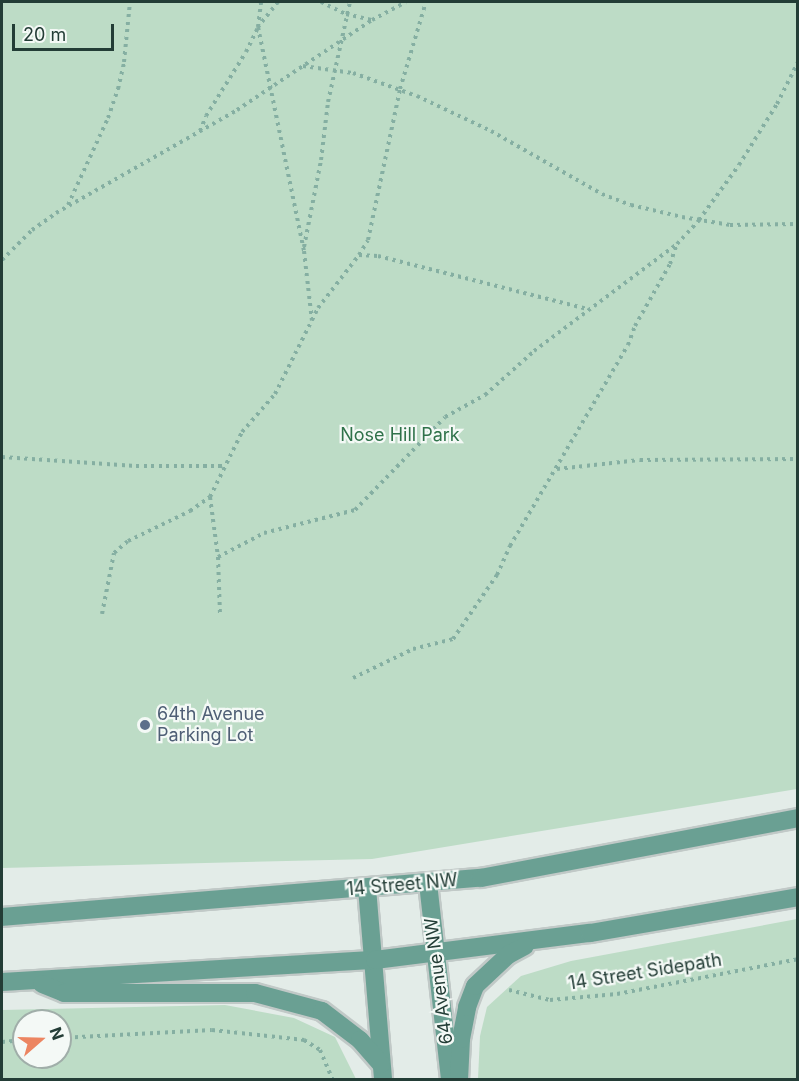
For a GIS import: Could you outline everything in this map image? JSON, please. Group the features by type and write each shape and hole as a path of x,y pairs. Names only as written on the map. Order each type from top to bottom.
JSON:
{"main road":[{"name":"14 Street NW","path":"2,917 428,883 515,873 798,818"},
{"name":"64 Avenue NW","path":"428,883 450,1080"},
{"path":"367,888 375,960 382,1072"},
{"path":"2,982 375,960 535,941 798,897"},
{"path":"459,1080 461,1039 467,1007 475,986 508,955 535,941"},
{"path":"34,981 64,993 255,993 322,1011 360,1041 382,1072"}],"path":[{"path":"68,206 108,118 118,89 124,62 130,2"},
{"path":"261,2 258,27 304,251 312,322"},
{"path":"200,132 206,116 258,27 278,2"},
{"path":"321,2 346,14 372,20"},
{"path":"304,251 335,70 350,2"},
{"path":"2,260 32,230 68,206 200,132 372,20 406,2"},
{"path":"220,615 218,557 210,497 223,466 242,432 275,394 318,308 368,240 400,89 426,2"},
{"path":"218,557 264,533 355,510 445,417 485,395 534,351 677,244 699,220 761,132 798,62"},
{"path":"303,66 353,73 400,89 491,131 602,194 662,213 699,220 758,226 798,224"},
{"path":"353,678 413,649 453,639 485,595 510,546 628,345 635,326 670,264 677,244"},
{"path":"359,255 378,256 589,309"},
{"path":"2,457 136,466 223,466"},
{"path":"556,470 640,460 798,459"},
{"path":"102,614 114,553 128,542 190,511 210,497"},
{"name":"14 Street Sidepath","path":"498,987 550,1000 617,994 798,959"},
{"path":"72,1037 212,1030 304,1040 320,1050 333,1080"}],"green space":[{"name":"Nose Hill Park","path":"2,2 797,2 797,789 372,859 2,868"},
{"path":"797,919 797,1079 478,1079 480,1036 487,1007 521,976 571,961"},
{"path":"225,1005 294,1018 335,1037 356,1079 2,1079 2,1010 12,1010 12,1069 72,1069 72,1009 47,1009"}],"place":[{"name":"64th Avenue Parking Lot","path":"145,725"}]}
